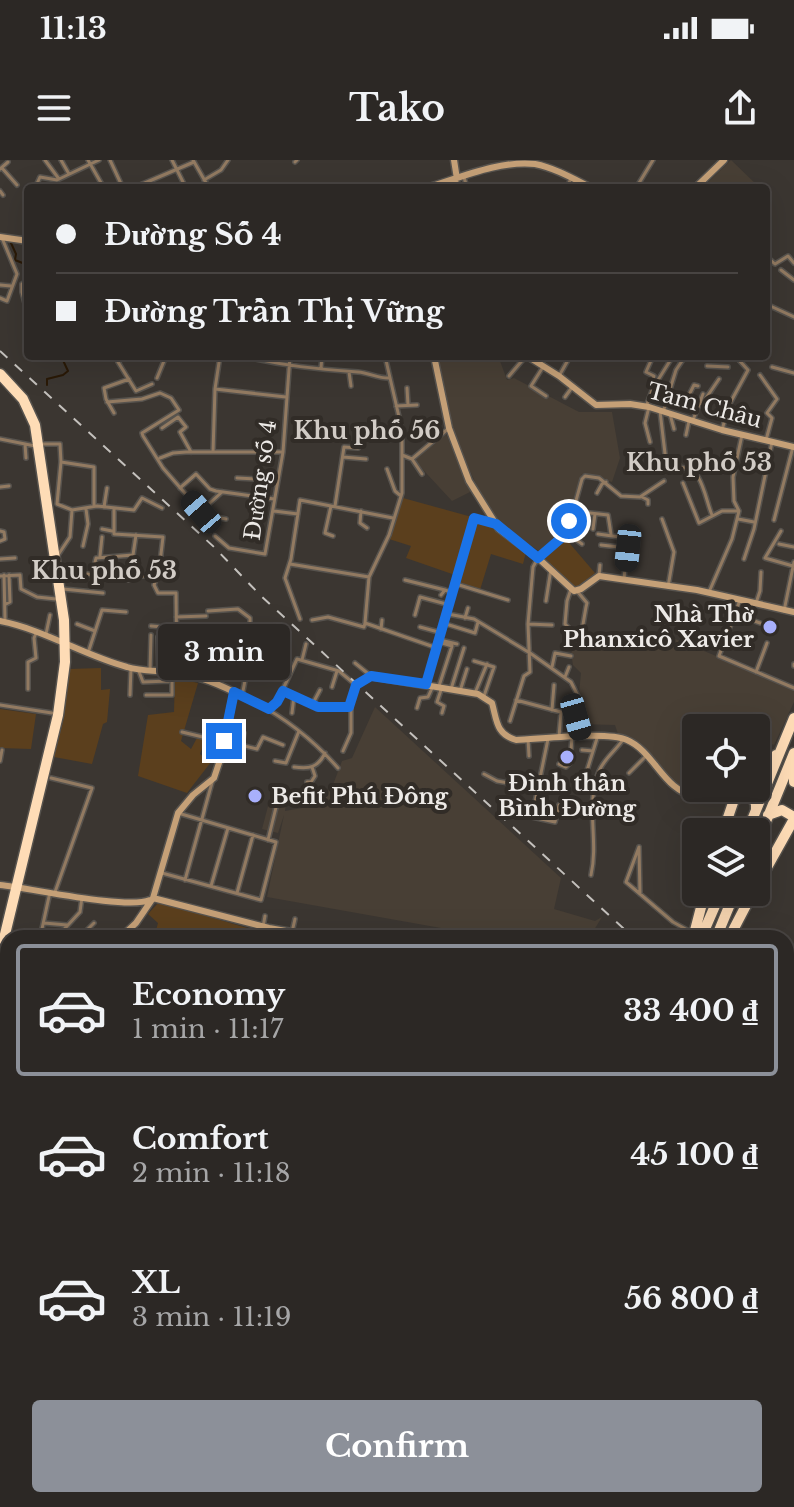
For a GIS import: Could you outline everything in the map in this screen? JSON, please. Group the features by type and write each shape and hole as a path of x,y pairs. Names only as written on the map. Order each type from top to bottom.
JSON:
{"highway":[{"path":"0,374 23,399 32,417 33,444 58,589"},
{"path":"0,381 23,410 33,444 55,558 62,642 61,702 15,887"},
{"path":"6,930 52,713 62,642"},
{"path":"770,761 787,746 794,718"},
{"path":"761,816 794,727"},
{"path":"761,816 794,753"},
{"path":"794,764 794,778"},
{"path":"739,802 746,803 761,816 780,818 786,822 788,831"},
{"path":"761,816 782,810 794,818 770,863"},
{"path":"703,930 705,906"},
{"path":"705,930 719,906"},
{"path":"733,930 746,906"},
{"path":"737,930 738,921"}],"street":[{"path":"45,160 59,179"},
{"path":"61,160 69,174"},
{"path":"37,184 40,177 53,181 99,160"},
{"path":"110,160 121,184"},
{"path":"172,160 184,184"},
{"path":"204,180 221,170 228,160"},
{"path":"454,160 465,184"},
{"path":"638,184 653,160"},
{"path":"699,184 724,160"},
{"path":"142,184 194,161 206,184"},
{"path":"8,162 1,168 17,185"},
{"path":"89,162 102,184"},
{"path":"445,184 509,164 533,162 582,184"},
{"path":"569,184 571,178"},
{"path":"1,237 24,240"},
{"path":"0,298 7,301 17,274 1,237"},
{"path":"770,260 775,264 788,256 794,263"},
{"path":"781,270 794,280"},
{"path":"0,285 11,286"},
{"path":"770,306 794,317"},
{"path":"120,360 118,362 136,391 152,384"},
{"path":"157,378 164,360"},
{"path":"213,452 219,360"},
{"path":"260,360 289,367 390,378"},
{"name":"Đường số 4","path":"215,536 229,548 265,554 283,452 290,360"},
{"path":"321,370 322,360"},
{"path":"312,620 328,617 364,627 369,577 389,535 401,496 402,430 386,360"},
{"path":"435,360 449,428 469,481 496,524 587,603 581,636 573,637"},
{"path":"509,376 523,360"},
{"name":"Tam Châu","path":"532,360 596,405 647,407 722,430 794,447"},
{"path":"559,376 568,360"},
{"path":"651,360 646,372 654,376 653,388"},
{"path":"650,442 645,423 647,407 653,388 670,360"},
{"path":"683,360 676,370 664,412 665,458 666,462 677,460 681,468 687,467 697,473 712,515"},
{"path":"722,430 729,405 748,370 739,360"},
{"path":"707,366 728,367"},
{"path":"543,367 531,386 546,396"},
{"path":"772,367 794,373"},
{"path":"349,372 351,386"},
{"path":"744,559 756,516 769,441 772,418 767,413 777,399 760,375"},
{"path":"114,413 107,402 104,388 129,379"},
{"path":"698,386 694,385 688,397 702,404 719,379"},
{"path":"565,397 573,386"},
{"path":"407,388 408,405"},
{"path":"215,389 286,397"},
{"path":"107,402 142,399 160,393 171,398 179,410 142,433 163,468 201,512 205,516 226,519"},
{"path":"686,435 703,394"},
{"path":"396,406 417,405"},
{"path":"664,412 674,429"},
{"path":"162,428 178,417 186,427 180,432 191,452"},
{"path":"412,459 449,428"},
{"path":"709,593 732,539 739,511 734,501 733,477 742,435"},
{"path":"0,439 60,444 57,504 72,510 94,507 137,509 142,498 162,508"},
{"path":"26,458 33,444"},
{"path":"333,536 325,533 344,447 358,448"},
{"path":"774,520 794,447"},
{"path":"158,459 173,453 283,452"},
{"path":"402,455 412,459 422,474"},
{"path":"343,457 366,459"},
{"path":"61,462 94,467 94,507"},
{"path":"387,469 395,491 401,496"},
{"path":"180,488 196,474 210,489 274,499"},
{"path":"510,721 525,674 530,672 528,624 533,567 538,558 567,533 578,490 585,476 606,482 621,496 642,497 648,500 648,504"},
{"path":"237,478 278,480"},
{"path":"642,497 664,481"},
{"path":"597,493 606,482"},
{"path":"683,483 699,523 722,511 739,511"},
{"path":"0,487 9,486"},
{"path":"104,507 107,488"},
{"path":"201,512 222,492"},
{"path":"300,619 285,578 300,500 393,518"},
{"path":"83,546 88,524 86,509"},
{"path":"112,531 114,509"},
{"path":"55,558 70,537 72,510"},
{"path":"273,511 298,514"},
{"path":"361,511 360,523 367,528"},
{"path":"572,511 609,517 611,535"},
{"path":"593,529 595,514"},
{"path":"442,713 444,706 437,702 435,686 437,648 474,518 496,524"},
{"path":"662,519 674,552 668,587"},
{"path":"737,519 754,522"},
{"path":"568,526 582,527"},
{"path":"102,529 114,534 163,537 156,591 176,593 174,672 170,682"},
{"path":"0,531 4,532 5,539 0,541"},
{"path":"781,531 765,558 794,564 784,611"},
{"path":"567,533 582,544"},
{"path":"598,534 627,538 624,580"},
{"path":"92,575 94,561 100,556 133,555 136,535"},
{"path":"100,556 102,537"},
{"path":"779,544 794,547"},
{"path":"601,545 628,548"},
{"path":"0,559 15,558"},
{"path":"290,564 369,577"},
{"path":"599,576 600,565"},
{"path":"546,601 551,569"},
{"path":"756,603 761,572"},
{"path":"156,576 129,580 76,573 58,589 40,597 23,590 20,575 4,575 10,602 5,605 2,621 46,634 134,669 174,672 219,684 269,709 325,753 338,768"},
{"path":"569,628 565,617 574,590 599,576 709,593 794,612"},
{"path":"405,580 453,593"},
{"path":"456,584 508,600"},
{"path":"58,589 103,593"},
{"path":"441,595 445,590"},
{"path":"415,615 420,597 450,605"},
{"path":"740,600 719,656 794,688"},
{"path":"465,618 468,608"},
{"path":"88,653 102,610 126,612"},
{"path":"185,880 238,694 248,672 245,655 251,630 250,618 243,611 208,611"},
{"path":"448,614 478,622 565,677 577,692 576,717 581,737"},
{"path":"735,614 760,623"},
{"path":"46,634 50,615"},
{"path":"176,617 206,616"},
{"path":"381,629 382,620"},
{"path":"445,624 475,633 478,622"},
{"path":"365,623 437,648"},
{"path":"77,624 95,631"},
{"path":"528,624 552,625"},
{"path":"151,626 176,628"},
{"path":"420,627 442,633"},
{"path":"251,630 279,631 276,644"},
{"path":"271,630 272,638"},
{"path":"28,689 28,663 36,658 37,631"},
{"path":"192,676 197,631"},
{"path":"150,671 151,635"},
{"path":"158,637 159,672"},
{"path":"440,641 457,644"},
{"path":"417,708 420,698 428,697 435,686 452,646 440,641"},
{"path":"756,672 767,643"},
{"path":"302,660 306,644"},
{"path":"451,689 464,648"},
{"path":"552,667 556,652 571,656"},
{"path":"269,709 277,702 297,659 337,671 358,684"},
{"path":"474,661 494,667 484,696"},
{"path":"355,663 370,676 484,696 492,703 500,731 516,740 598,735 623,738 646,756 666,781 682,791"},
{"path":"475,693 487,664"},
{"path":"565,677 569,667"},
{"path":"134,669 143,682 170,682"},
{"path":"130,695 134,669"},
{"path":"459,701 467,669"},
{"path":"332,687 337,671"},
{"path":"343,751 351,733 351,705 358,684 370,676"},
{"path":"146,695 171,696 173,685 170,682"},
{"path":"552,710 554,685"},
{"path":"312,705 320,690"},
{"path":"283,691 312,705 351,705"},
{"path":"292,713 294,696"},
{"path":"516,700 561,712 559,739"},
{"path":"0,705 52,713"},
{"path":"238,731 244,733 242,745"},
{"path":"275,761 286,763 299,731"},
{"path":"182,732 224,744 257,749 263,737 283,745"},
{"path":"585,777 598,735"},
{"path":"559,764 568,766 572,737"},
{"path":"591,875 595,851 590,812 593,793 599,770 623,738"},
{"path":"528,739 529,756"},
{"path":"548,739 532,817 555,822 559,805"},
{"path":"0,761 2,750"},
{"path":"582,750 593,751"},
{"path":"294,767 308,769 320,762 325,753"},
{"path":"629,773 646,756"},
{"path":"307,782 314,779 312,767"},
{"path":"534,771 541,772"},
{"path":"484,774 497,781 538,788"},
{"path":"42,930 52,892 92,788 51,778"},
{"path":"129,930 153,898 181,804 214,778"},
{"path":"268,840 281,787"},
{"path":"161,873 261,900 276,842 178,813"},
{"path":"211,886 228,828"},
{"path":"237,893 253,835"},
{"path":"640,894 639,847 625,879 640,894 673,922 690,930"},
{"path":"0,885 141,903 153,898 276,930"},
{"path":"63,930 80,912 82,897"},
{"path":"263,930 265,916"},
{"path":"295,919 296,930"},
{"path":"44,923 67,925"},
{"path":"87,930 94,923"}],"shaded area":[{"path":"731,160 756,184 706,184"},
{"path":"439,360 503,360 500,361 507,380 514,378 579,412 612,412 620,458 612,482 582,474 561,534 540,552 500,524 477,486 456,441"},
{"path":"446,434 472,491 452,501 414,460"},
{"path":"403,498 472,517 475,521 492,526 526,552 523,564 491,554 480,590 459,584 470,548 465,546 455,575 406,558 411,546 389,539"},
{"path":"565,538 595,573 578,586 570,588 544,557"},
{"path":"675,639 794,688 794,702 774,745 770,743 770,714 682,714 682,789 629,738 618,734 615,725 579,724 581,673 573,665 571,653 576,644"},
{"path":"101,668 101,690 110,689 107,722 103,724 92,764 54,757 64,718 69,669"},
{"path":"175,678 198,683 181,741 191,749 197,738 205,740 200,754 211,762 187,793 138,776 148,715 174,712"},
{"path":"375,707 561,878 554,909 595,921 602,917 594,930 452,930 267,897 284,815 278,833 262,829 272,791 283,794 281,803 286,804 285,811 302,808 313,785 331,790 342,761 352,758"},
{"path":"0,709 36,714 31,749 0,748"},
{"path":"159,902 254,930 156,930 158,923 148,914"}],"waterway":[{"path":"11,243 15,260 24,264"},
{"path":"47,385 47,379 68,371 63,360"}],"railway":[{"path":"0,351 214,547 261,596 625,930"}],"place":[{"name":"Nhà Thờ Phanxicô Xavier","path":"770,627"},
{"name":"Đình thần Bình Đường","path":"567,757"},
{"name":"Befit Phú Đông","path":"255,796"}],"district":[{"name":"Khu phố 56","path":"367,431"},
{"name":"Khu phố 53","path":"699,463"},
{"name":"Khu phố 53","path":"104,571"}],"route":[{"path":"224,741 234,692 269,709 283,691 318,707 349,707 356,685 371,676 426,684 474,518 496,524 538,558 567,533 569,521"}]}
